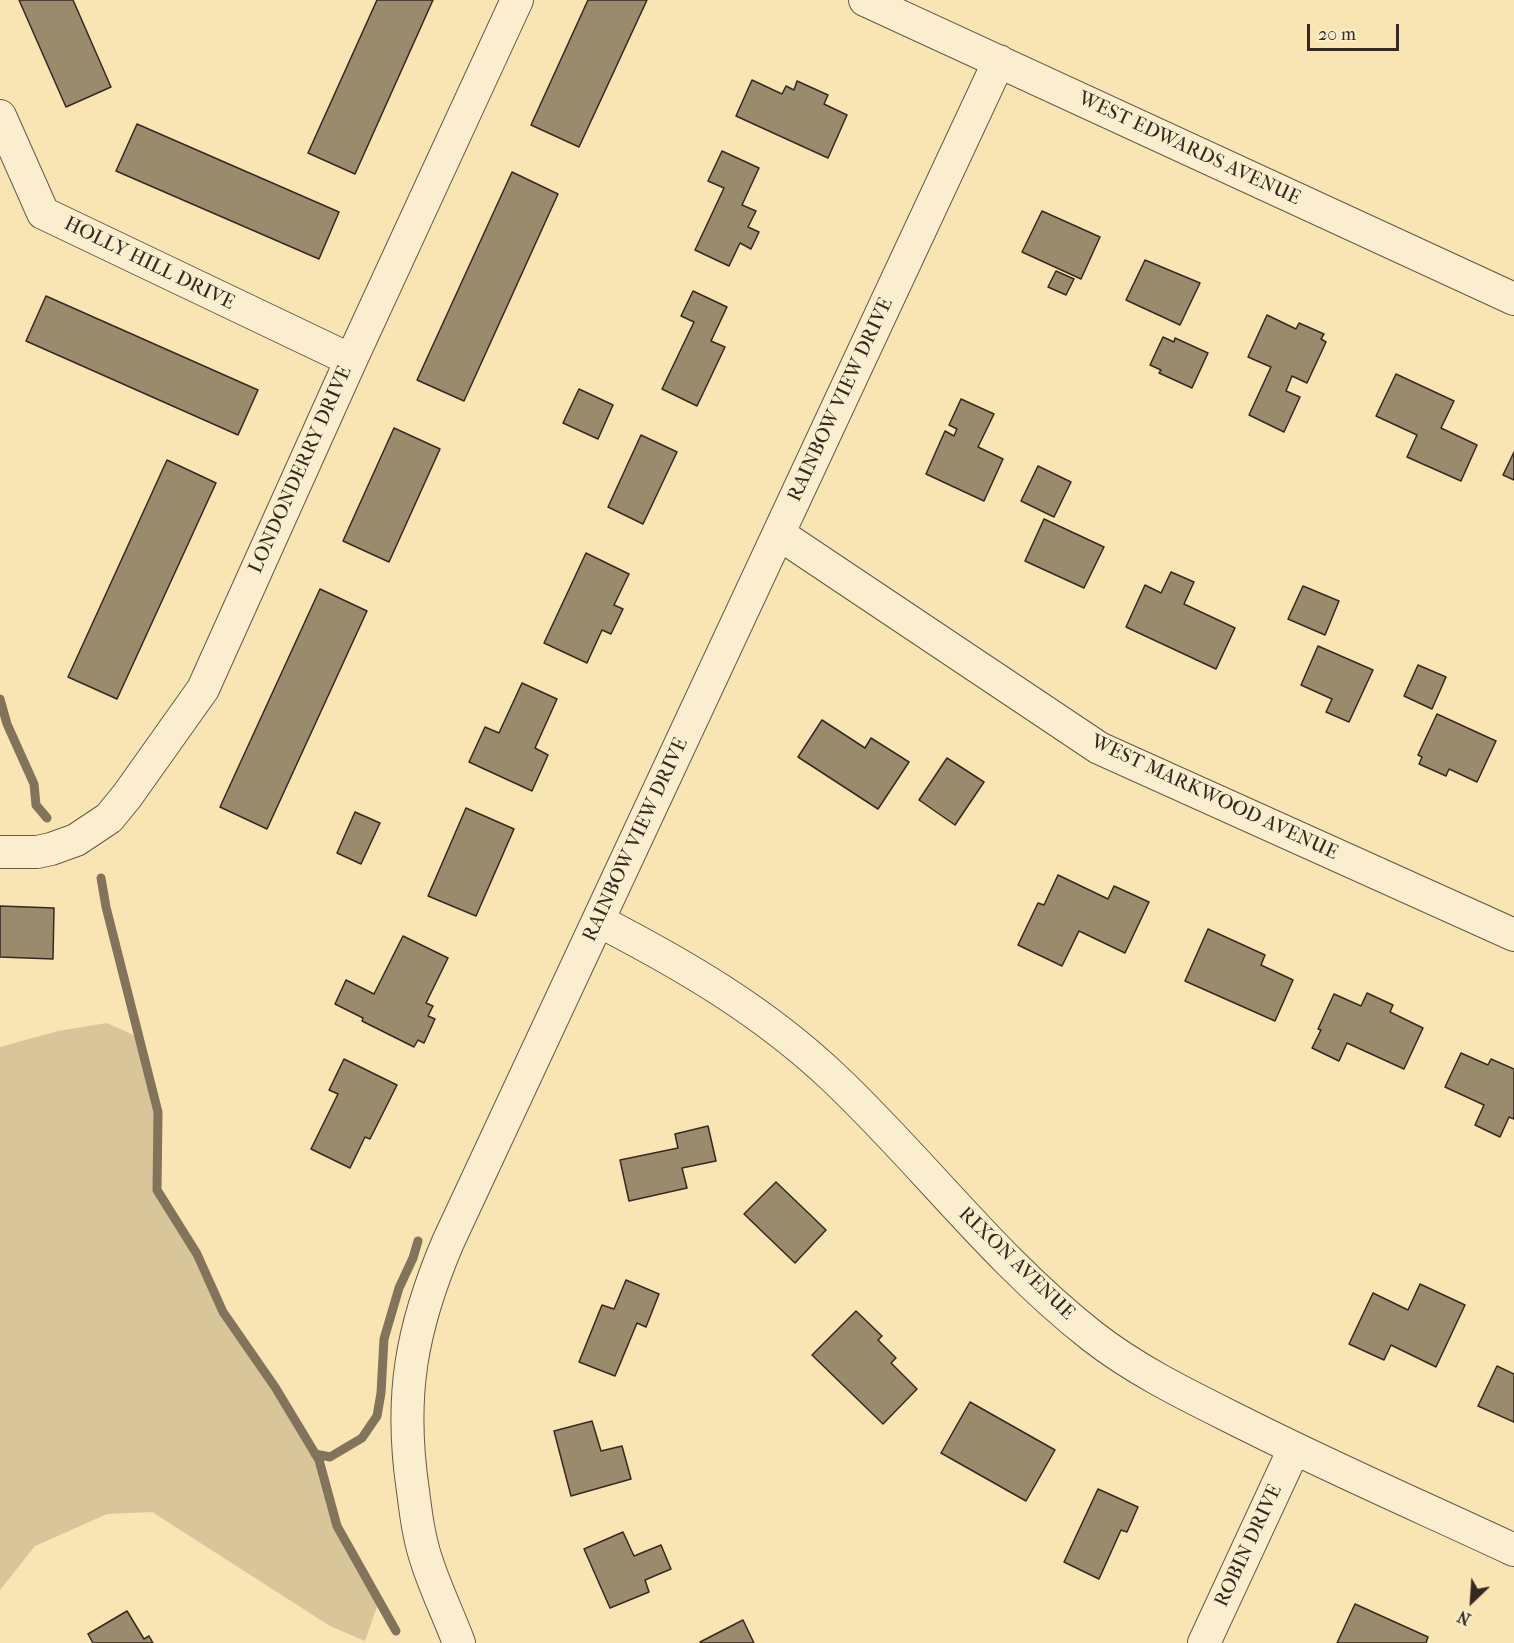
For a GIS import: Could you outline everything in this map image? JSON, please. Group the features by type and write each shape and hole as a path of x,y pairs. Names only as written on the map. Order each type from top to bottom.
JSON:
{"street":[{"name":"LONDONDERRY DRIVE","path":"0,852 37,852 76,840 109,818 203,689 351,360 518,0"},
{"name":"WEST EDWARDS AVENUE","path":"865,0 1514,299"},
{"name":"RAINBOW VIEW DRIVE","path":"459,1643 427,1562 420,1536 411,1478 406,1407 415,1338 422,1309 448,1242 999,62"},
{"name":"HOLLY HILL DRIVE","path":"0,116 43,213 351,360"},
{"name":"WEST MARKWOOD AVENUE","path":"779,534 1099,748 1514,935"},
{"name":"RIXON AVENUE","path":"599,921 708,980 754,1013 830,1075 881,1124 1025,1279 1104,1346 1167,1385 1294,1449 1514,1550"},
{"name":"ROBIN DRIVE","path":"1204,1643 1294,1449"}],"shaded area":[{"path":"107,1023 140,1038 158,1112 157,1190 197,1253 223,1312 275,1387 319,1460 337,1526 379,1601 365,1641 330,1626 152,1512 107,1514 35,1546 0,1590 0,1047 58,1031"}],"building":[{"path":"19,0 73,0 111,87 66,107"},
{"path":"377,0 433,0 355,174 308,153"},
{"path":"588,0 647,0 579,147 531,125"},
{"path":"752,80 782,94 786,86 794,90 797,81 828,95 824,104 847,115 828,158 736,116"},
{"path":"137,124 339,212 319,259 116,171"},
{"path":"722,151 759,168 742,205 756,211 748,227 759,232 751,249 740,243 729,266 695,250 724,188 708,181"},
{"path":"512,172 558,194 464,401 417,380"},
{"path":"1042,211 1100,237 1081,279 1022,252"},
{"path":"1145,260 1200,283 1180,325 1126,300"},
{"path":"1056,271 1074,279 1066,295 1048,287"},
{"path":"693,291 727,307 711,341 725,347 697,406 662,389 694,322 681,316"},
{"path":"46,296 258,390 238,435 26,341"},
{"path":"1267,315 1296,329 1299,323 1324,334 1321,339 1326,342 1307,383 1292,376 1286,391 1300,397 1284,432 1249,415 1271,367 1248,357"},
{"path":"1163,337 1174,342 1175,338 1208,353 1192,388 1159,373 1161,370 1150,365"},
{"path":"1396,374 1454,401 1441,428 1477,445 1461,481 1407,457 1417,435 1376,416"},
{"path":"579,389 613,405 598,439 563,423"},
{"path":"961,399 994,414 978,447 1003,459 984,501 926,474 945,431 954,436 957,429 949,425"},
{"path":"394,428 440,449 389,562 343,541"},
{"path":"641,435 677,452 643,524 608,507"},
{"path":"1514,452 1514,480 1503,475"},
{"path":"167,460 216,483 117,699 68,677"},
{"path":"1038,466 1071,482 1054,517 1021,501"},
{"path":"1044,519 1104,547 1084,588 1025,561"},
{"path":"586,553 629,574 614,605 623,609 611,634 602,630 587,663 544,643"},
{"path":"1171,572 1194,582 1184,604 1235,628 1216,669 1126,627 1145,585 1161,593"},
{"path":"1303,586 1339,601 1325,635 1288,619"},
{"path":"320,589 367,611 267,829 220,807"},
{"path":"1318,646 1373,670 1349,722 1326,712 1332,699 1301,685"},
{"path":"1418,665 1446,677 1432,709 1404,696"},
{"path":"522,683 557,699 535,748 548,755 532,791 469,762 485,727 499,733"},
{"path":"1437,714 1496,741 1477,782 1449,769 1446,776 1419,764 1422,757 1418,755"},
{"path":"822,720 865,748 871,738 909,762 878,809 798,757"},
{"path":"947,758 984,782 955,825 919,800"},
{"path":"466,808 514,829 476,916 428,896"},
{"path":"355,812 380,823 361,864 337,853"},
{"path":"1058,875 1108,899 1114,886 1149,902 1125,953 1079,931 1062,966 1018,945 1038,903 1044,905"},
{"path":"0,906 54,908 53,959 0,957"},
{"path":"1208,929 1265,955 1261,965 1293,980 1275,1021 1185,981"},
{"path":"403,936 448,958 426,1003 433,1006 428,1016 435,1019 424,1043 418,1040 414,1047 362,1021 363,1018 335,1004 346,980 374,994"},
{"path":"1367,993 1393,1005 1390,1012 1423,1028 1404,1069 1347,1043 1339,1061 1312,1048 1334,994 1361,1006"},
{"path":"1461,1053 1488,1065 1491,1059 1514,1069 1514,1119 1509,1117 1500,1137 1475,1125 1484,1105 1445,1087"},
{"path":"344,1059 397,1085 370,1139 365,1137 350,1168 311,1149 338,1094 329,1090"},
{"path":"708,1126 716,1161 682,1168 687,1188 629,1201 620,1160 678,1148 675,1134"},
{"path":"776,1182 826,1230 795,1263 744,1214"},
{"path":"626,1280 659,1294 646,1327 637,1323 615,1376 579,1362 602,1305 614,1309"},
{"path":"1420,1284 1465,1305 1436,1367 1391,1345 1384,1360 1349,1344 1373,1293 1408,1310"},
{"path":"856,1311 882,1336 878,1340 896,1358 891,1363 917,1389 883,1424 812,1355"},
{"path":"1497,1366 1514,1374 1514,1422 1478,1406"},
{"path":"970,1402 1055,1450 1026,1501 941,1453"},
{"path":"592,1421 601,1451 622,1446 631,1479 571,1496 554,1431"},
{"path":"1098,1489 1138,1507 1127,1532 1121,1530 1099,1579 1064,1562"},
{"path":"623,1532 634,1556 661,1545 671,1569 645,1580 649,1592 610,1608 584,1549"},
{"path":"1355,1604 1428,1637 1426,1643 1337,1643"},
{"path":"127,1611 144,1639 149,1636 153,1643 93,1643 88,1634"},
{"path":"743,1620 754,1643 700,1642"}],"waterway":[{"path":"0,699 7,724 34,784 36,805 47,818"},
{"path":"101,878 106,907 158,1112 157,1190 197,1254 223,1312 275,1387 319,1460 337,1526 396,1631"},
{"path":"315,1454 330,1457 362,1438 377,1416 381,1393 384,1339 399,1288 418,1241"}]}
